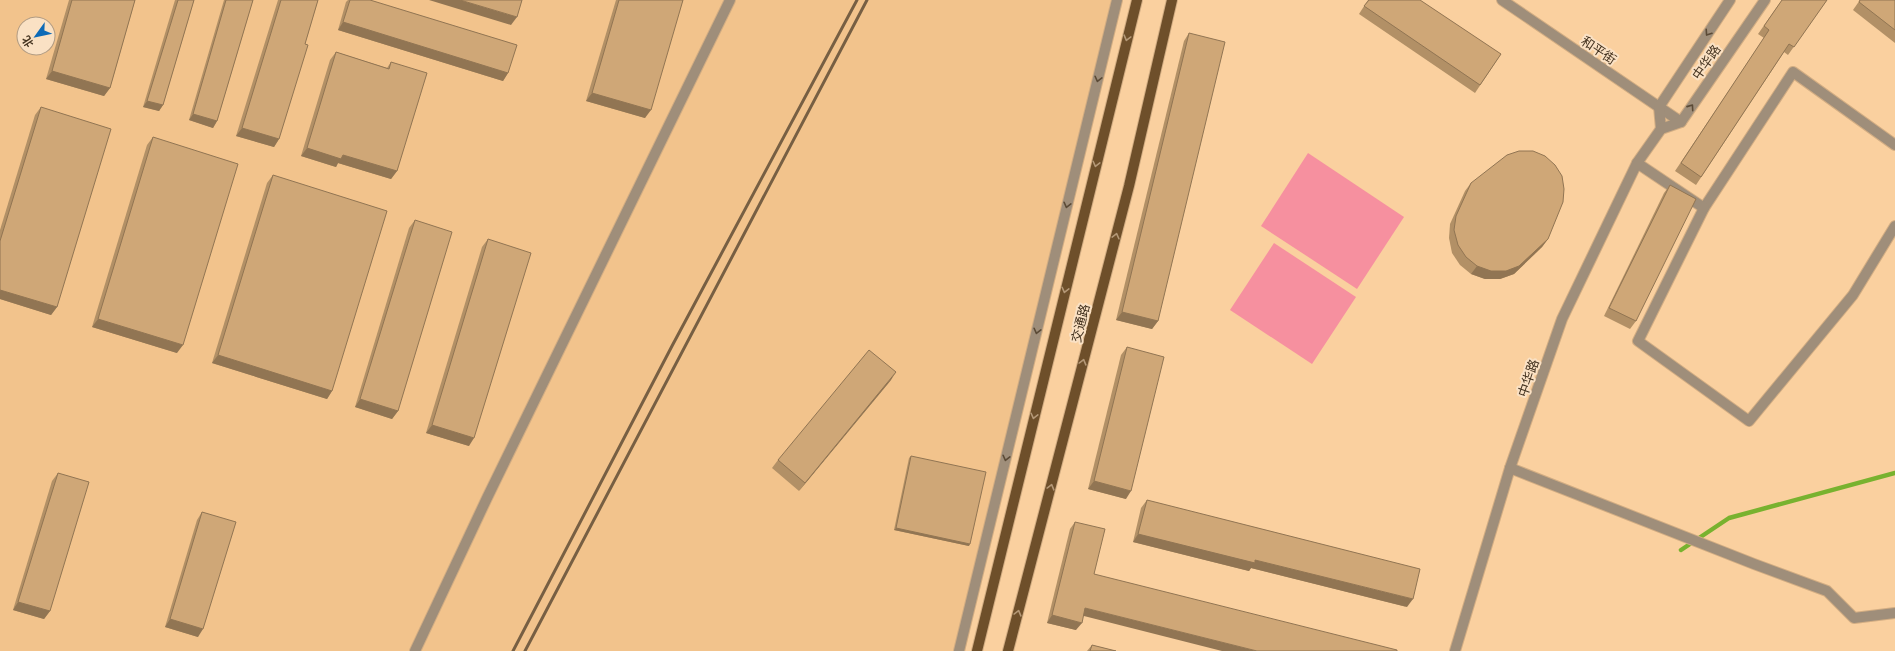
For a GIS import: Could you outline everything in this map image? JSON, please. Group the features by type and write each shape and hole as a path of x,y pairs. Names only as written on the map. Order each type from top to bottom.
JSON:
{"main road":[{"name":"交通路","path":"977,651 1137,0"},
{"name":"交通路","path":"1008,651 1127,193 1172,0"}],"street":[{"path":"415,651 487,498 730,0"},
{"path":"959,651 1117,0"},
{"name":"和平街","path":"1502,0 1681,122"},
{"name":"中华路","path":"1659,107 1730,0"},
{"name":"中华路","path":"1681,122 1765,0"},
{"path":"1895,146 1793,72 1704,208 1638,341 1749,421 1853,295 1895,226"},
{"path":"1659,107 1661,129 1681,122"},
{"name":"中华路","path":"1455,651 1510,468 1562,319 1637,163 1661,129"},
{"path":"1637,163 1704,208"},
{"path":"1510,468 1701,544 1827,591 1854,618 1895,613"}],"shaded area":[{"path":"0,0 1111,0 1046,300 965,651 0,651"},
{"path":"1308,153 1404,217 1357,289 1261,226"},
{"path":"1274,243 1356,297 1312,364 1230,310"}],"building":[{"path":"72,0 135,0 110,88 52,71"},
{"path":"178,0 194,0 163,105 147,101"},
{"path":"226,0 253,0 217,121 193,114"},
{"path":"281,0 318,0 305,44 308,45 279,139 242,128"},
{"path":"350,0 370,0 517,45 508,73 343,22"},
{"path":"460,0 522,0 517,17"},
{"path":"619,0 683,0 651,110 592,93"},
{"path":"1369,0 1420,0 1501,54 1480,85 1364,6"},
{"path":"1782,0 1827,0 1794,47 1789,44 1701,177 1681,163 1769,30 1764,26"},
{"path":"1860,0 1895,0 1895,30 1859,2"},
{"path":"1189,33 1225,42 1158,321 1122,312"},
{"path":"336,52 389,69 391,62 427,73 397,171 343,155 341,159 307,148"},
{"path":"41,107 111,129 57,307 0,290 0,241"},
{"path":"153,137 238,164 183,345 98,319"},
{"path":"1519,151 1533,151 1545,156 1555,165 1562,176 1564,189 1563,202 1548,239 1519,266 1506,271 1491,271 1477,266 1466,257 1458,245 1454,230 1456,216 1471,183 1507,155"},
{"path":"273,175 387,211 332,391 218,355"},
{"path":"1670,185 1696,199 1636,321 1609,308"},
{"path":"415,220 452,232 398,411 360,399"},
{"path":"488,239 531,253 474,438 432,425"},
{"path":"1127,347 1164,357 1131,491 1094,481"},
{"path":"869,350 896,372 805,483 778,460"},
{"path":"911,456 986,472 970,544 896,528"},
{"path":"58,473 89,482 50,611 18,602"},
{"path":"1147,500 1420,569 1413,599 1255,560 1255,563 1138,534"},
{"path":"202,512 236,522 203,629 170,619"},
{"path":"1075,522 1105,529 1094,574 1397,651 1257,651 1085,608 1082,623 1052,615"},
{"path":"1092,645 1116,651 1090,651"}],"waterway":[{"path":"1681,550 1729,518 1895,473"}],"railway":[{"path":"513,651 672,346 857,0"},
{"path":"525,651 867,0"}]}
